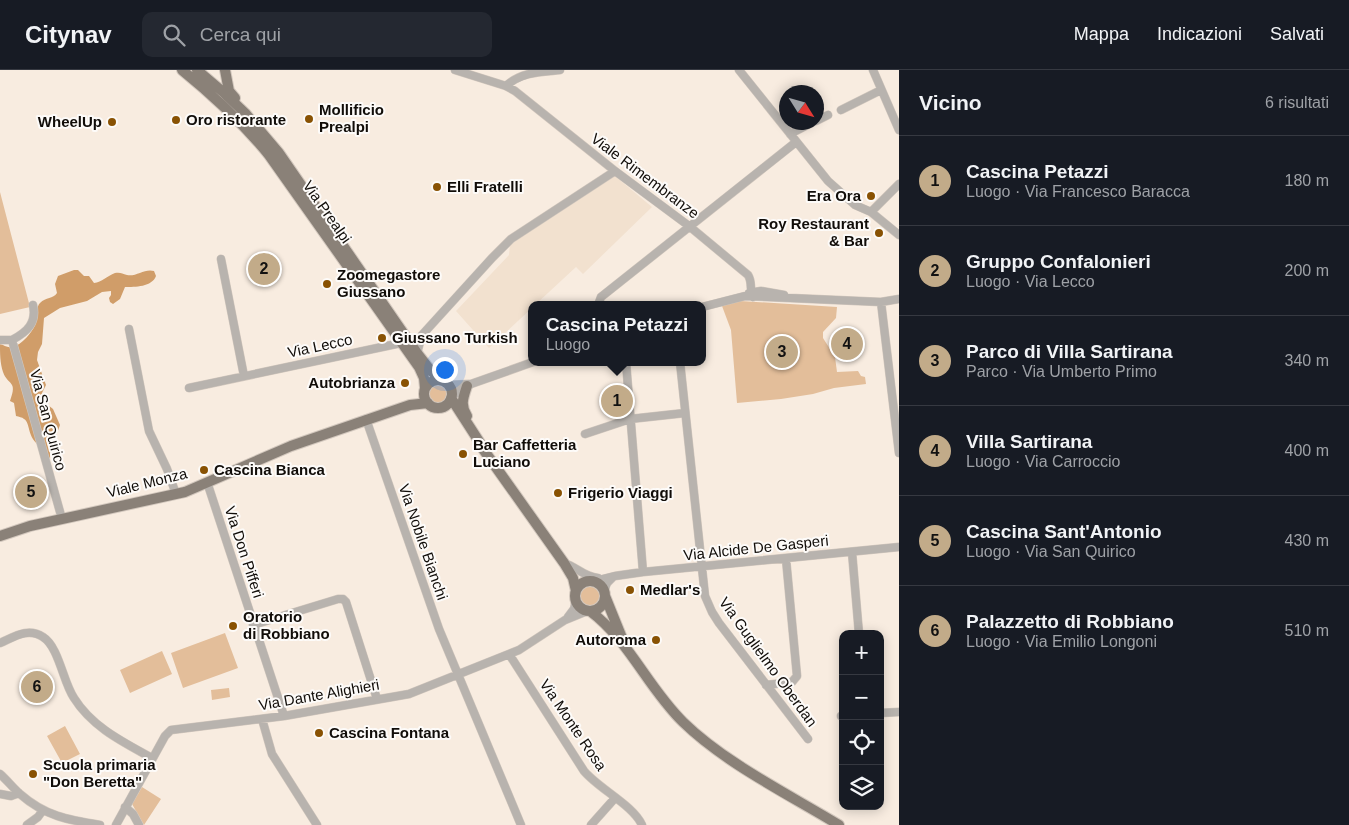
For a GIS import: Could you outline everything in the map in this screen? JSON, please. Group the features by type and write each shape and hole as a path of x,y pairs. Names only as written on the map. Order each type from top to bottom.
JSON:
{"main road":[{"name":"Via Prealpi","path":"182,70 249,130 269,155 404,341 449,390 481,445"},
{"name":"Via Prealpi","path":"197,70 245,113 283,159 404,341 424,378 424,390"},
{"path":"225,70 229,91 245,113"},
{"path":"433,406 447,404 449,390 432,381 424,390 425,399 433,406 448,411 458,418 480,448 481,445"},
{"path":"469,385 462,399 463,410 478,434 481,445 573,578 580,608 588,611 607,625 628,650 673,712 698,735 730,759 839,825"},
{"name":"Viale Monza","path":"410,405 424,390"},
{"name":"Viale Monza","path":"0,536 62,518 176,494 291,446 366,419 410,405 433,406"},
{"path":"564,563 577,577 599,584 628,650"},
{"path":"576,596 588,582"},
{"path":"588,611 598,608 604,601 604,594"}],"street":[{"path":"455,70 506,86 512,80 524,75 560,70"},
{"path":"739,70 828,181 855,205 871,212 899,235"},
{"path":"873,70 899,130"},
{"name":"Viale Rimembranze","path":"506,86 689,226 748,276 753,294"},
{"path":"841,110 881,90"},
{"path":"824,117 828,115"},
{"path":"790,134 798,130"},
{"path":"599,301 601,297 796,142"},
{"path":"417,353 422,335 511,239 615,171"},
{"path":"871,212 899,184"},
{"path":"222,259 244,376"},
{"path":"706,306 753,294 881,302 899,298"},
{"path":"881,302 896,395 899,453"},
{"path":"0,340 12,340 26,332 32,325 34,318 33,305"},
{"path":"130,329 149,431 167,469 176,494"},
{"name":"Via Lecco","path":"189,388 404,341 422,335"},
{"name":"Via San Quirico","path":"12,340 62,518"},
{"path":"449,390 469,385 528,364"},
{"path":"627,366 637,510 644,572"},
{"name":"Via Guglielmo Oberdan","path":"680,366 705,596 712,612 808,740"},
{"path":"585,434 630,419 685,413"},
{"name":"Via Nobile Bianchi","path":"366,419 438,629 520,825"},
{"name":"Via Don Pifferi","path":"207,482 284,716"},
{"name":"Via Alcide De Gasperi","path":"588,582 644,572 899,547"},
{"path":"852,552 859,630"},
{"path":"766,685 792,682 797,676 786,559"},
{"path":"564,563 589,577 602,578"},
{"path":"604,594 607,583 615,576"},
{"name":"Via Dante Alighieri","path":"565,620 574,609 576,596"},
{"path":"254,625 343,599 346,602 377,699"},
{"name":"Via Dante Alighieri","path":"116,825 124,807 165,736 174,729 284,716 409,694 509,654 526,646 565,620 588,611"},
{"path":"0,643 26,633 44,637 52,647 70,693 76,702 104,730 152,758"},
{"name":"Via Monte Rosa","path":"509,654 584,770 594,781 635,814 642,825"},
{"path":"884,713 899,712"},
{"path":"262,719 272,754 317,825"},
{"path":"2,776 19,793 43,810 69,820 100,825"},
{"path":"0,794 11,796 19,793"},
{"path":"591,825 615,798"},
{"path":"124,807 133,814 139,825"},
{"path":"27,825 38,817 43,810"}],"shaded area":[{"path":"615,176 652,207 583,274 576,267 539,301 528,301 528,312 489,348 456,311 509,255 510,245"},
{"path":"0,192 30,307 0,314"},
{"path":"78,270 84,276 89,276 94,283 117,273 134,275 151,270 154,271 156,276 154,280 147,284 125,287 120,299 113,304 109,298 111,291 102,292 87,301 60,308 44,318 42,344 37,360 46,385 42,393 43,401 53,409 60,425 50,457 44,462 41,458 41,447 33,439 26,421 16,416 14,403 10,401 13,386 3,372 0,344 12,347 27,338 35,326 39,304 57,293 55,284 58,276"},
{"path":"740,301 837,307 836,318 823,332 823,338 835,357 837,372 858,371 861,376 865,377 866,384 834,388 813,394 781,399 737,403 731,330 722,306"},
{"path":"438,382 446,385 449,393 446,401 438,404 430,401 427,393 430,385"},
{"path":"590,585 598,588 601,596 598,604 590,607 582,604 579,596 582,588"},
{"path":"225,633 238,668 183,688 171,653"},
{"path":"162,651 172,674 130,693 120,670"},
{"path":"229,688 230,697 212,700 211,690"},
{"path":"65,726 80,754 62,763 47,736"},
{"path":"142,787 161,799 144,825 132,804"}],"place":[{"name":"Mollificio Prealpi","path":"309,119"},
{"name":"Oro ristorante","path":"176,120"},
{"name":"WheelUp","path":"112,122"},
{"name":"Elli Fratelli","path":"437,187"},
{"name":"Era Ora","path":"871,196"},
{"name":"Roy Restaurant & Bar","path":"879,233"},
{"name":"Gruppo Confalonieri","path":"264,269"},
{"name":"Zoomegastore Giussano","path":"327,284"},
{"name":"Giussano Turkish","path":"382,338"},
{"name":"Villa Sartirana","path":"847,344"},
{"name":"Parco di Villa Sartirana","path":"782,352"},
{"name":"Autobrianza","path":"405,383"},
{"name":"Cascina Petazzi","path":"617,401"},
{"name":"Bar Caffetteria Luciano","path":"463,454"},
{"name":"Cascina Bianca","path":"204,470"},
{"name":"Cascina Sant'Antonio","path":"31,492"},
{"name":"Frigerio Viaggi","path":"558,493"},
{"name":"Medlar's","path":"630,590"},
{"name":"Oratorio di Robbiano","path":"233,626"},
{"name":"Autoroma","path":"656,640"},
{"name":"Palazzetto di Robbiano","path":"37,687"},
{"name":"Cascina Fontana","path":"319,733"},
{"name":"Scuola primaria \"Don Beretta\"","path":"33,774"}]}
